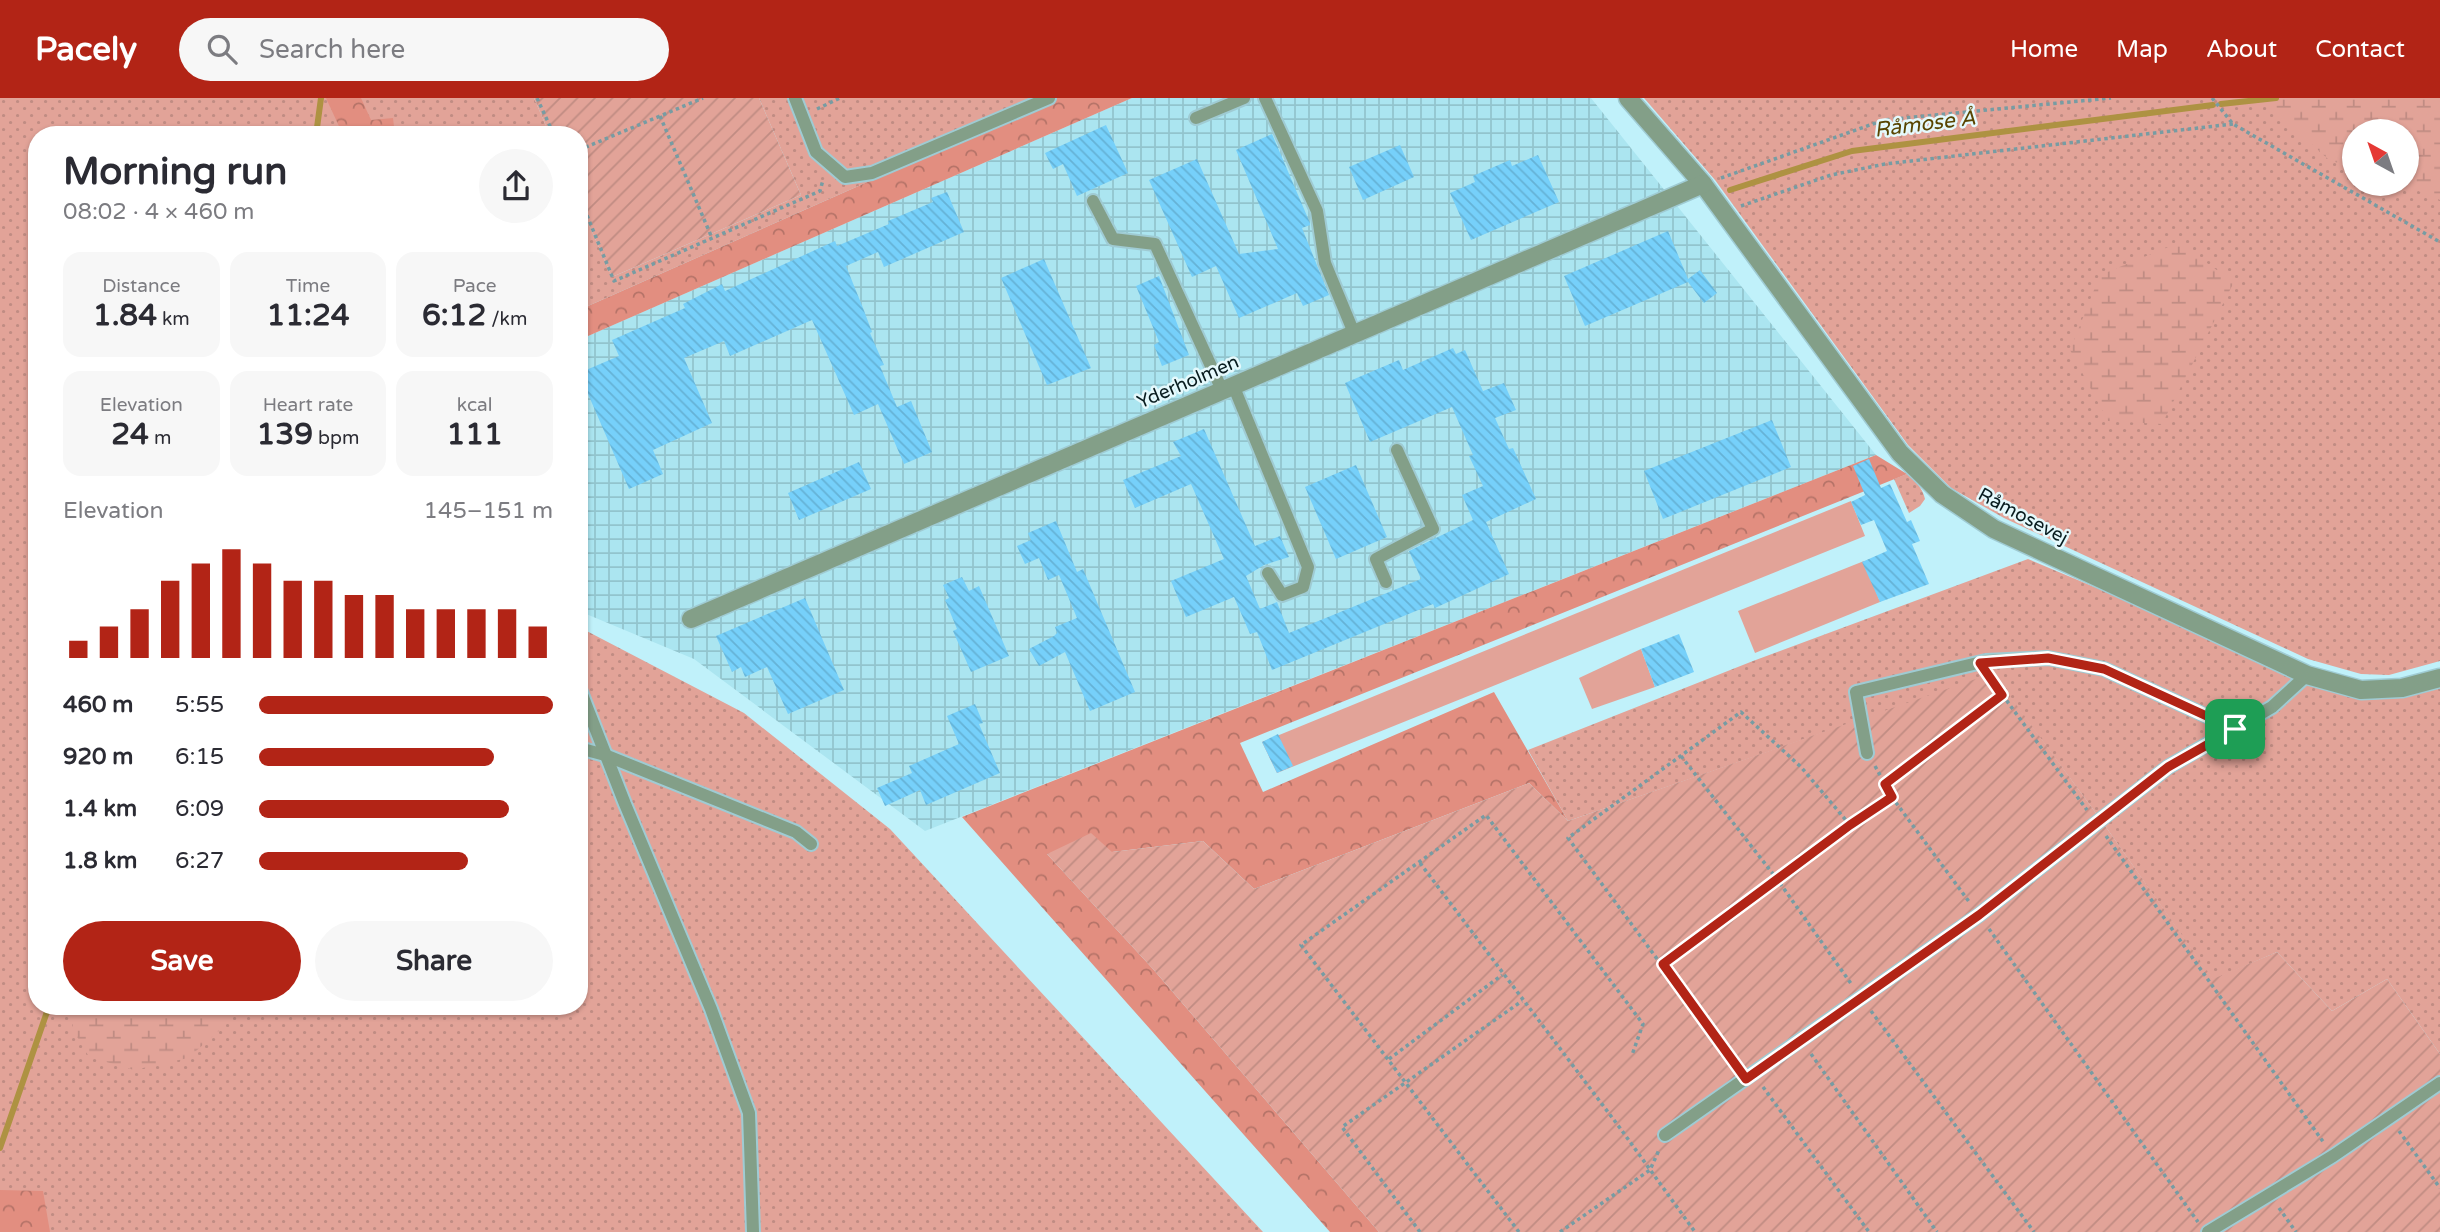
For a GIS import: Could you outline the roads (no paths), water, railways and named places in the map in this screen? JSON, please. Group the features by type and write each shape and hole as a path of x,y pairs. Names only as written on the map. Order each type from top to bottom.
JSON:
{"street":[{"name":"Råmosevej","path":"1628,98 1703,184 1900,453 1942,494 1994,529 2307,675 2361,690 2402,688 2440,678"},
{"name":"Yderholmen","path":"691,619 1703,184"}],"lane":[{"path":"795,98 816,152 845,177 872,173 1049,98"},
{"path":"1196,118 1244,98"},
{"path":"1265,98 1317,211 1325,263 1354,333"},
{"path":"1093,201 1113,239 1155,244 1227,388 1308,567 1303,587 1282,595 1269,573"},
{"path":"1386,582 1376,559 1433,528 1396,450"},
{"path":"1867,753 1856,692 1980,663 2048,658 2104,669 2235,729"},
{"path":"1665,1135 1979,915 2168,767 2272,707 2307,675"},
{"path":"588,710 711,1009 749,1113 753,1232"},
{"path":"588,750 606,755 796,832 811,844"},
{"path":"2207,1232 2333,1157 2440,1083"}],"waterway":[{"path":"317,126 321,98"},
{"name":"Råmose Å","path":"2221,104 2276,98"},
{"name":"Råmose Å","path":"1730,190 1852,151 2213,105"},
{"path":"0,1148 46,1015"}]}
